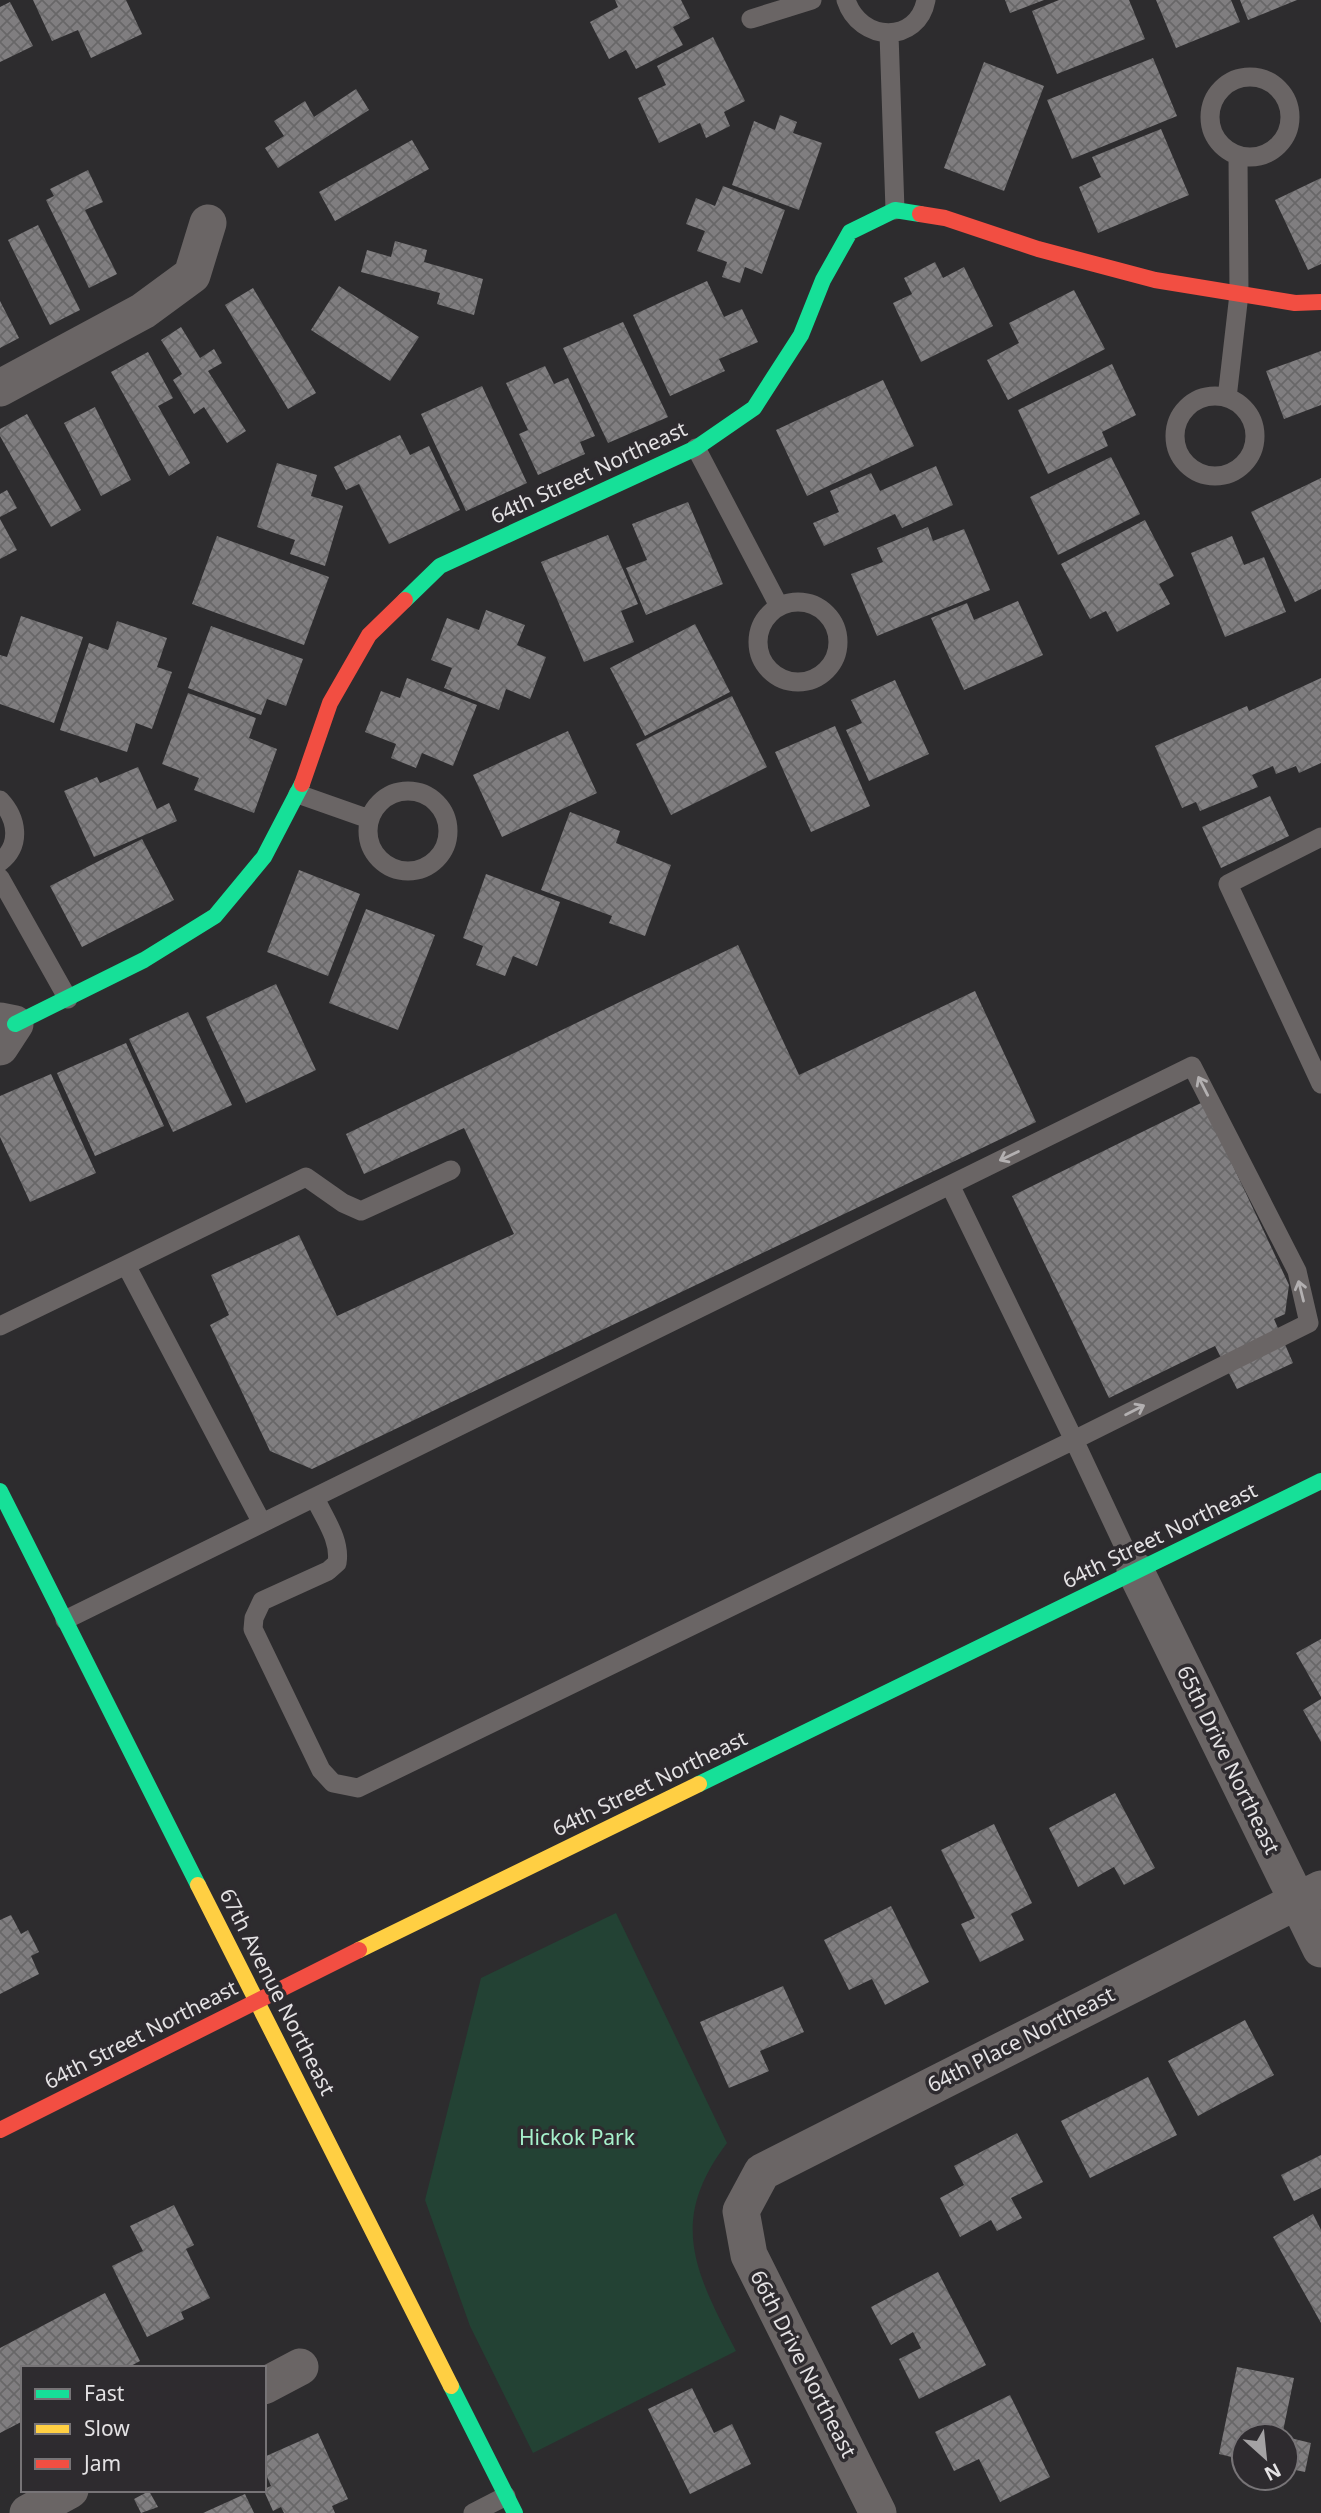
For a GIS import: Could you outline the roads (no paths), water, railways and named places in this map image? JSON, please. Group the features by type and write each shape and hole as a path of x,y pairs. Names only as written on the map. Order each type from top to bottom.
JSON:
{"street":[{"path":"895,210 945,218 1038,249 1155,280 1295,303 1321,302"},
{"name":"64th Street Northeast","path":"5,1030 144,960 215,916 264,857 298,794 330,703 369,635 440,566 696,449 754,408 802,335 823,280 850,232 895,210"},
{"path":"0,388 143,311 192,275 208,223"},
{"name":"64th Street Northeast","path":"0,2130 257,2000 1321,1481"},
{"name":"67th Avenue Northeast","path":"0,1491 510,2504"},
{"name":"65th Drive Northeast","path":"1135,1570 1309,1895 1321,1949"},
{"name":"64th Place Northeast","path":"741,2211 762,2172 1309,1895"},
{"name":"66th Drive Northeast","path":"741,2211 749,2255 878,2513"},
{"path":"266,2385 300,2367"}],"lane":[{"path":"751,19 813,0"},
{"path":"846,0 860,24 873,31 890,34 917,19 926,0"},
{"path":"890,34 895,210"},
{"path":"1247,76 1263,78 1277,85 1287,97 1291,113 1289,129 1282,143 1270,152 1254,158 1238,156 1224,148 1214,135 1210,120 1211,105 1219,90 1232,80 1247,76"},
{"path":"1227,398 1239,294 1238,156"},
{"path":"1211,396 1227,398 1241,405 1251,417 1255,433 1254,449 1246,463 1234,472 1218,477 1202,475 1188,468 1178,455 1174,440 1176,425 1184,410 1196,400 1211,396"},
{"path":"696,449 779,606"},
{"path":"794,601 810,603 824,611 834,624 839,639 837,654 829,668 817,678 801,683 785,681 772,674 761,661 757,646 759,630 767,616 779,606 794,601"},
{"path":"405,790 421,792 435,800 445,812 449,827 447,843 440,857 428,867 412,872 396,870 382,862 372,850 368,835 369,819 377,804 390,794 405,790"},
{"path":"298,794 369,819"},
{"path":"0,800 11,813 16,828 14,843 0,862"},
{"path":"1321,837 1228,884 1321,1084"},
{"path":"0,878 68,999"},
{"path":"65,1620 1192,1066 1297,1270 1309,1323 358,1788 333,1783 321,1770 253,1629 254,1618 262,1601 328,1570 337,1563 339,1553 336,1542 315,1498"},
{"path":"0,1326 306,1177 343,1203 361,1211 451,1170"},
{"path":"950,1185 1135,1570"},
{"path":"126,1265 261,1523"},
{"path":"473,2513 510,2504"}],"park label":[{"name":"Hickok Park","path":"577,2138"}]}
